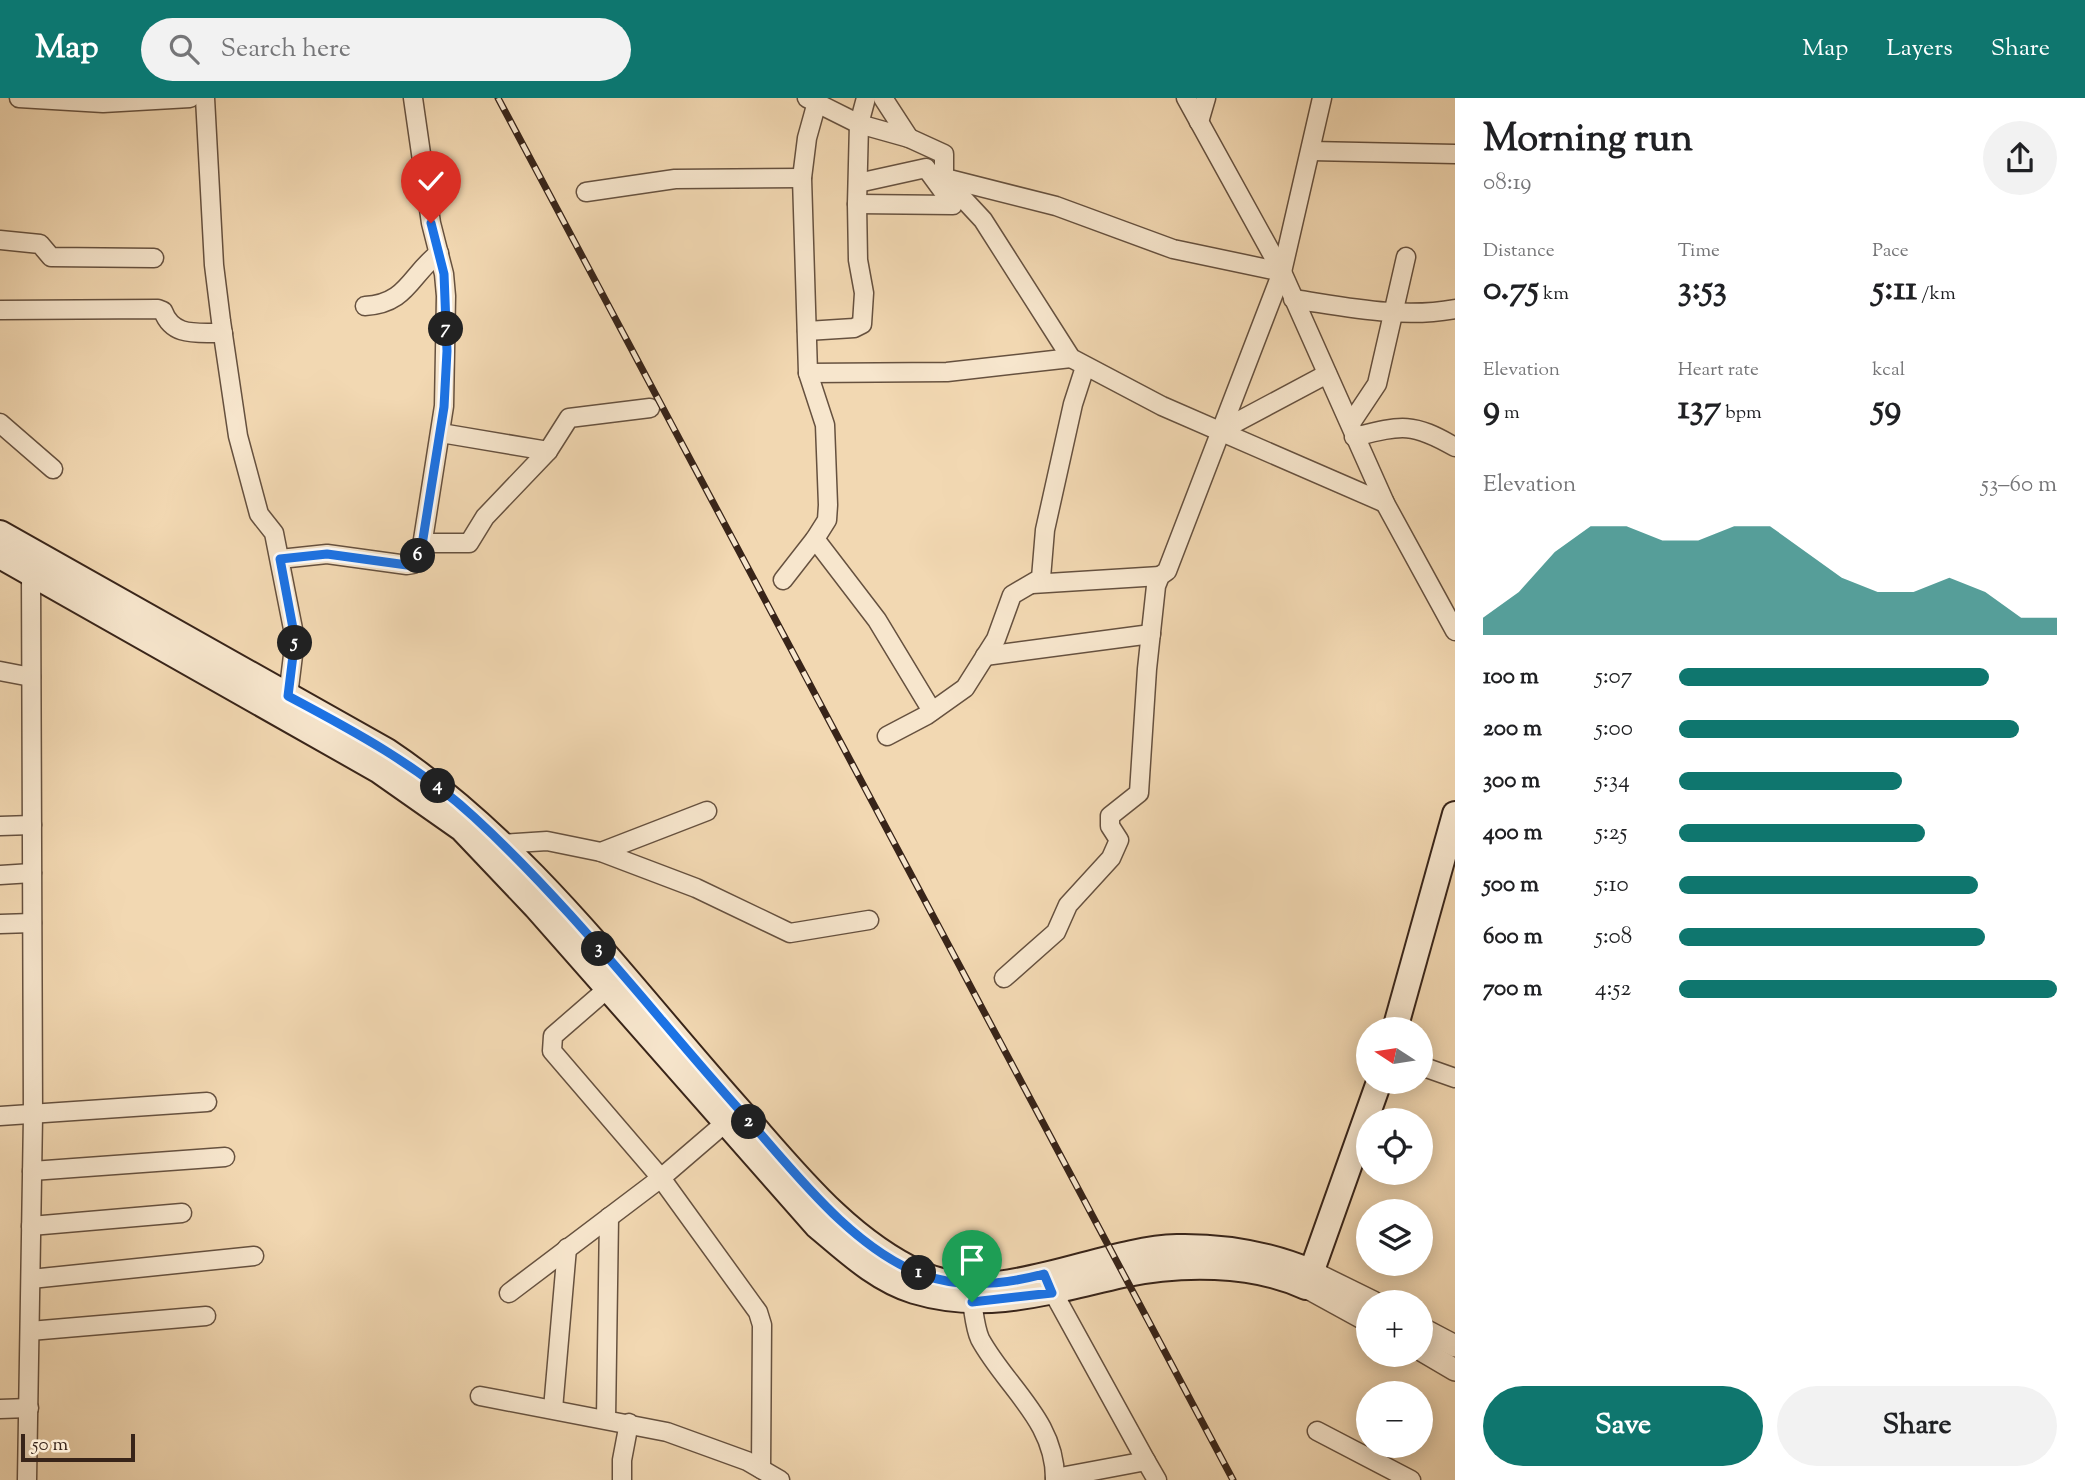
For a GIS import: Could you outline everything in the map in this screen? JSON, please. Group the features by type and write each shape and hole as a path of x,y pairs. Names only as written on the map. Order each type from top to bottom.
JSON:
{"main road":[{"path":"0,533 387,751 433,782 551,893 762,1136 841,1221 867,1242 924,1275 961,1283 1011,1281 1048,1284"},
{"path":"0,556 366,763 422,798 462,829 489,856 817,1226 867,1268 913,1291 972,1302 1048,1284 1175,1247 1265,1255 1309,1280 1375,1094"},
{"path":"1399,1017 1451,840 1455,814"}],"street":[{"path":"19,98 102,101 190,98"},
{"path":"205,98 214,265 238,436 258,514 274,533 295,639 288,696"},
{"path":"280,559 327,554 407,565 417,558 422,545 441,433 447,351 444,274 431,223 413,98"},
{"path":"807,331 854,328 862,324 864,293 858,260 857,204 859,124 866,98"},
{"path":"883,98 909,138"},
{"path":"1186,98 1282,272 1385,503 1455,631"},
{"path":"1199,122 1206,98"},
{"path":"1032,584 1160,576 1167,571 1196,502 1220,431 1282,272 1322,98"},
{"path":"783,580 816,539 827,520 828,457 825,425 808,373 802,178 812,100 859,124 909,138 944,154 944,178 984,220 1078,362 1220,431 1385,503"},
{"path":"1311,151 1455,154"},
{"path":"857,204 953,205 926,168 858,183"},
{"path":"586,192 675,179 802,178"},
{"path":"944,178 1056,206 1173,249 1282,272"},
{"path":"0,240 40,244 51,257 154,258"},
{"path":"365,306 384,305 400,296 426,263 439,253"},
{"path":"1352,430 1377,384 1406,257"},
{"path":"1293,299 1423,315 1455,309"},
{"path":"0,310 158,309 163,311 172,328 180,332 223,333"},
{"path":"808,373 947,372 1078,362"},
{"path":"887,736 932,711 965,688 996,639 1012,596 1041,578 1045,530 1073,404 1078,362"},
{"path":"1220,431 1327,374"},
{"path":"422,545 464,544 472,540 485,517 548,451 569,418 650,408"},
{"path":"0,423 53,469"},
{"path":"1352,430 1425,429 1455,447"},
{"path":"441,433 548,451"},
{"path":"816,539 877,620 932,711"},
{"path":"27,1480 33,1116 31,573"},
{"path":"1004,978 1056,932 1068,905 1118,849 1119,840 1110,826 1110,816 1139,793 1151,634 1160,576"},
{"path":"985,656 1151,634"},
{"path":"0,671 32,677"},
{"path":"601,852 707,811"},
{"path":"0,826 32,825"},
{"path":"501,844 547,841 601,852 696,888 790,933 869,920"},
{"path":"0,875 32,873"},
{"path":"0,924 32,923"},
{"path":"606,990 552,1036 552,1051 660,1178 758,1312 762,1325 761,1469"},
{"path":"1433,1070 1455,1078"},
{"path":"0,1116 33,1116 207,1102"},
{"path":"509,1293 660,1178 725,1123"},
{"path":"32,1171 225,1157"},
{"path":"31,1226 182,1213"},
{"path":"606,1419 609,1217"},
{"path":"553,1409 568,1248"},
{"path":"31,1279 254,1256"},
{"path":"1309,1280 1356,1296"},
{"path":"1309,1280 1356,1313"},
{"path":"1048,1284 1157,1480"},
{"path":"972,1302 978,1336 1045,1430 1053,1453 1055,1479 1146,1461"},
{"path":"30,1331 206,1316"},
{"path":"1433,1334 1455,1346"},
{"path":"1433,1357 1455,1370"},
{"path":"480,1396 629,1423 667,1433 761,1469 780,1480"},
{"path":"0,1409 29,1408"},
{"path":"622,1480 622,1460 629,1423"},
{"path":"1317,1431 1411,1480"}],"railway":[{"path":"498,98 1233,1480"}],"route":[{"path":"431,223 444,274 447,351 444,407 422,545 413,564 407,565 375,563 327,554 280,559 295,639 294,669 288,696 387,751 433,782 474,817 551,893 680,1045 841,1221 876,1249 924,1275 961,1283 1021,1280 1044,1274 1052,1293 972,1302"}]}
